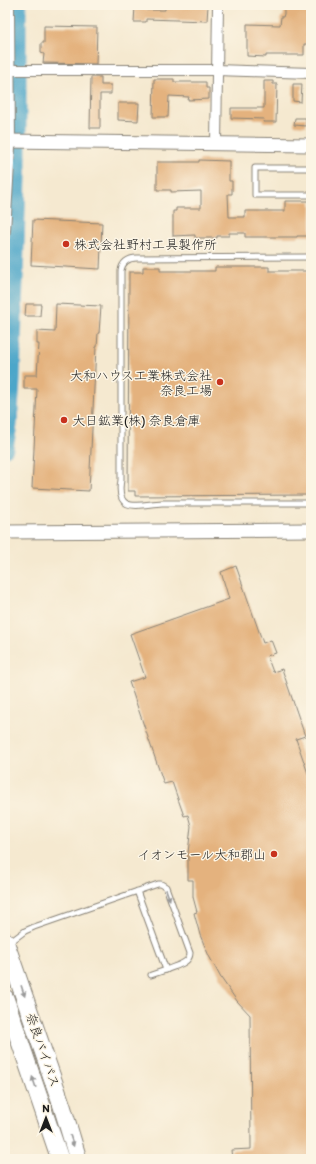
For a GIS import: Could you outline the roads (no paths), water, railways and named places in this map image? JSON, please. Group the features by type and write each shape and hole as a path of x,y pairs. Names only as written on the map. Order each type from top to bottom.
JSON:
{"highway":[{"name":"奈良バイパス","path":"5,944 59,1098 78,1159"},
{"name":"奈良バイパス","path":"5,998 60,1159"}],"street":[{"path":"5,231 7,70 10,5"},
{"path":"216,144 218,5"},
{"path":"7,70 216,70 311,73"},
{"path":"7,141 311,145"},
{"path":"5,532 311,530"}],"lane":[{"path":"311,168 255,168 255,195 311,195"},
{"path":"311,257 132,258 124,263 121,271 121,480 119,490 122,500 128,505 132,506 162,503 311,504"},
{"path":"5,944 34,927 161,884 166,887 190,956 187,961 151,975"},
{"path":"137,891 166,970"}],"waterway":[{"path":"5,448 9,425 12,381 18,179 18,5"}],"place":[{"name":"株式会社野村工具製作所","path":"66,244"},
{"name":"大和ハウス工業株式会社 奈良工場","path":"220,382"},
{"name":"大日鉱業(株) 奈良倉庫","path":"64,420"},
{"name":"イオンモール大和郡山","path":"274,854"}]}
